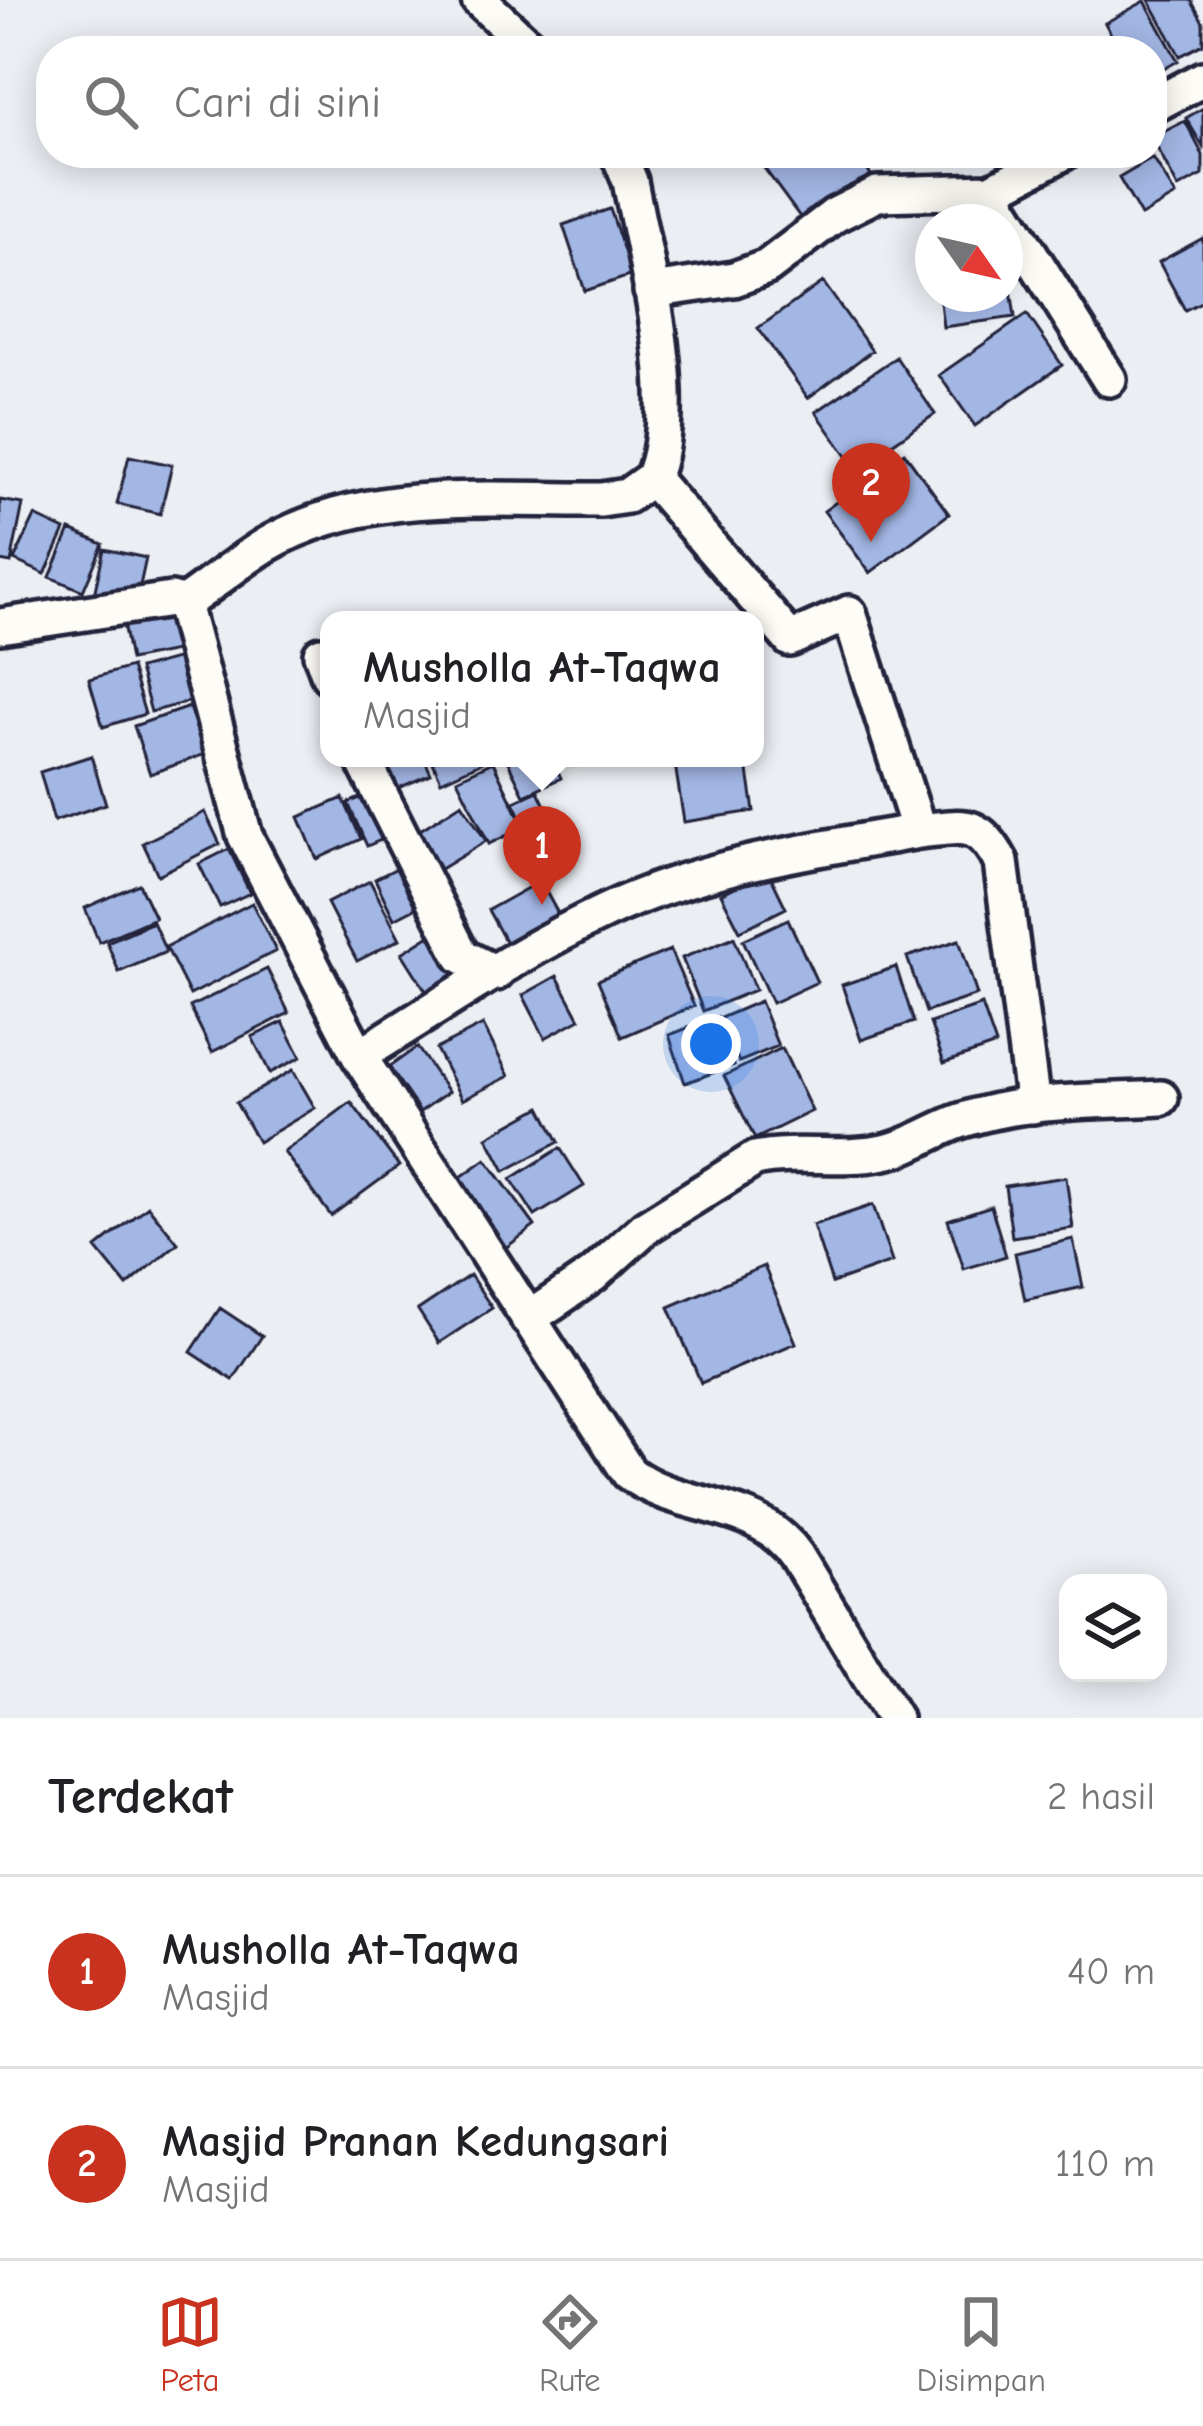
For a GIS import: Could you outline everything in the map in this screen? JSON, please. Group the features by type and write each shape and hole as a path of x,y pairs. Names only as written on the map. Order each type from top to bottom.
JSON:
{"street":[{"path":"479,0 518,36"},
{"path":"1167,98 1203,79"},
{"path":"183,604 268,544 327,519 400,502 601,500 627,496 652,478 663,454 665,423 651,291 624,168"},
{"path":"651,291 734,279 767,267 835,215 877,194 991,191 1035,168"},
{"path":"991,191 1108,379"},
{"path":"652,478 790,639 849,613 919,831"},
{"path":"0,626 171,600 183,604"},
{"path":"183,604 244,836 358,1056 629,1474 761,1525 788,1542 894,1718"},
{"path":"367,767 462,956 496,973"},
{"path":"358,1056 606,910 765,859 966,826 987,836 1001,862 1033,1106"},
{"path":"528,1319 593,1275 646,1227 755,1159 776,1154 861,1156 887,1152 962,1120 1033,1106 1161,1098"}],"building":[{"path":"1149,0 1191,0 1203,22 1203,44 1180,56"},
{"path":"1145,1 1164,36 1112,36 1105,23"},
{"path":"1167,41 1178,61 1167,67"},
{"path":"1203,108 1203,147 1186,118"},
{"path":"1185,121 1203,155 1203,175 1178,188 1167,167 1167,130"},
{"path":"764,168 866,168 871,175 805,224"},
{"path":"1136,168 1159,168 1176,196 1141,216 1119,178"},
{"path":"610,209 632,275 585,291 563,225"},
{"path":"1203,238 1203,301 1185,310 1159,262"},
{"path":"823,282 872,351 808,398 758,328"},
{"path":"941,312 1014,312 1015,317 943,327"},
{"path":"1027,314 1062,365 975,426 939,375"},
{"path":"896,357 935,414 856,469 816,412"},
{"path":"904,452 949,514 870,573 824,511"},
{"path":"129,456 172,465 160,514 117,504"},
{"path":"0,500 23,504 11,563 0,561"},
{"path":"35,516 65,530 45,574 14,560"},
{"path":"70,530 103,544 83,591 50,577"},
{"path":"104,549 146,558 136,604 94,595"},
{"path":"172,608 181,650 130,660 122,618"},
{"path":"183,657 195,700 151,712 139,669"},
{"path":"131,667 145,714 103,727 89,679"},
{"path":"189,707 205,754 150,774 134,726"},
{"path":"91,756 106,804 54,821 40,772"},
{"path":"378,767 428,767 431,774 385,794"},
{"path":"435,767 471,767 441,781"},
{"path":"482,767 495,767 524,827 489,844 457,779"},
{"path":"510,767 556,767 561,778 524,795"},
{"path":"675,767 747,767 754,811 684,822"},
{"path":"538,791 550,816 526,827 514,802"},
{"path":"374,792 392,835 367,846 348,803"},
{"path":"343,798 361,839 317,859 299,817"},
{"path":"462,803 486,841 429,876 406,839"},
{"path":"205,812 220,844 158,875 143,843"},
{"path":"229,849 250,893 220,907 199,864"},
{"path":"401,866 419,906 394,919 375,879"},
{"path":"768,871 786,908 740,931 721,894"},
{"path":"370,881 400,939 357,961 327,903"},
{"path":"540,881 561,919 509,948 488,910"},
{"path":"139,884 155,918 99,942 85,908"},
{"path":"252,903 276,951 190,995 166,947"},
{"path":"788,919 817,982 772,1003 743,940"},
{"path":"153,922 166,952 119,972 107,942"},
{"path":"441,928 470,974 431,999 402,953"},
{"path":"734,937 755,990 703,1011 682,958"},
{"path":"959,940 977,995 926,1012 907,957"},
{"path":"670,950 694,1006 622,1037 598,980"},
{"path":"896,967 914,1022 861,1040 842,985"},
{"path":"267,969 289,1013 212,1052 190,1007"},
{"path":"557,976 580,1019 545,1038 523,995"},
{"path":"760,1001 778,1046 739,1062 720,1018"},
{"path":"982,1005 996,1045 944,1063 930,1023"},
{"path":"717,1017 734,1065 685,1083 669,1035"},
{"path":"283,1022 301,1057 270,1073 252,1037"},
{"path":"483,1025 509,1076 462,1100 436,1049"},
{"path":"417,1047 448,1092 420,1112 389,1067"},
{"path":"782,1048 812,1111 755,1139 724,1076"},
{"path":"293,1070 315,1108 258,1142 236,1103"},
{"path":"351,1102 399,1166 331,1216 284,1152"},
{"path":"541,1107 559,1142 505,1171 487,1137"},
{"path":"560,1148 584,1186 535,1216 511,1179"},
{"path":"486,1159 535,1226 500,1252 451,1184"},
{"path":"1066,1177 1073,1228 1012,1237 1005,1186"},
{"path":"873,1205 892,1262 832,1283 813,1225"},
{"path":"148,1206 178,1243 127,1286 96,1248"},
{"path":"991,1206 1006,1256 964,1269 948,1220"},
{"path":"1073,1239 1083,1287 1025,1300 1015,1253"},
{"path":"764,1266 796,1343 701,1383 669,1307"},
{"path":"470,1275 492,1308 439,1343 418,1310"},
{"path":"220,1308 262,1336 233,1380 191,1352"}],"place":[{"name":"Masjid Pranan Kedungsari","path":"871,542"},
{"name":"Musholla At-Taqwa","path":"542,905"}]}
